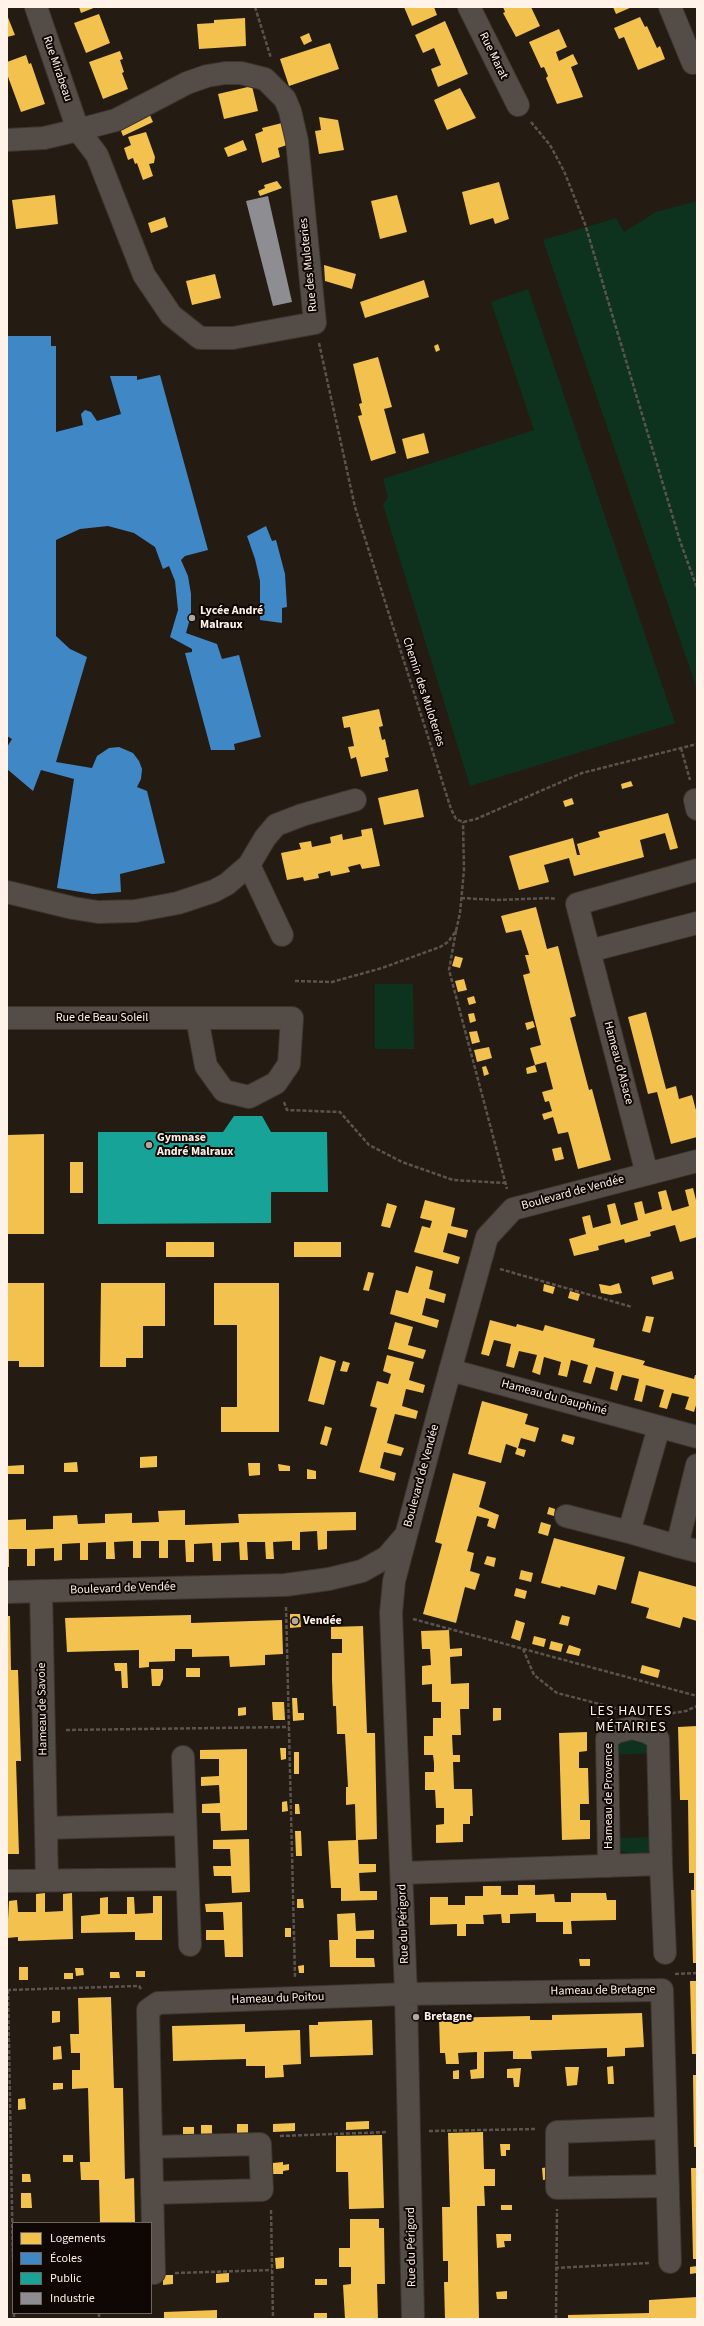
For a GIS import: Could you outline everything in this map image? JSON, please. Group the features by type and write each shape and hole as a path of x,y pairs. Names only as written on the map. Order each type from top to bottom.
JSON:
{"street":[{"name":"Rue Mirabeau","path":"36,7 78,130"},
{"name":"Rue Marat","path":"469,7 518,105"},
{"path":"670,7 693,63"},
{"path":"7,140 44,138 116,120 187,83 207,76 225,72 241,73 265,79"},
{"name":"Rue des Muloteries","path":"78,130 97,155 144,275 171,315 200,338 233,338 315,323 297,141 290,111 285,99 265,79"},
{"path":"7,892 98,912 135,911 178,902 214,891 227,884 250,865 265,838 276,825 302,815 355,800"},
{"path":"250,865 282,935"},
{"path":"577,904 697,870"},
{"name":"Hameau d'Alsace","path":"577,904 647,1174"},
{"path":"589,951 697,923"},
{"name":"Rue de Beau Soleil","path":"7,1018 197,1018 292,1018 289,1064 276,1083 249,1097 224,1091 206,1066 197,1018"},
{"name":"Boulevard de Vendée","path":"7,1592 285,1584 329,1579 362,1571 387,1557 409,1530 450,1370 487,1237 513,1209 697,1161"},
{"name":"Hameau du Dauphiné","path":"450,1370 697,1436"},
{"path":"629,1532 659,1427"},
{"path":"566,1516 687,1549 697,1465"},
{"name":"Rue du Périgord","path":"409,1530 394,1581 391,1613 406,1994 413,2319"},
{"name":"Hameau de Savoie","path":"40,1591 47,1880"},
{"name":"Hameau de Provence","path":"609,1866 608,1739 616,1732 632,1728 647,1732 658,1739 661,1864 667,1964"},
{"path":"183,1758 186,1879 190,1944"},
{"path":"46,1828 185,1824"},
{"name":"Hameau de Provence","path":"402,1873 661,1864"},
{"path":"7,1881 186,1879"},
{"name":"Hameau de Bretagne","path":"406,1994 662,1990 670,2262"},
{"name":"Hameau du Poitou","path":"151,2007 158,2003 406,1994"},
{"path":"151,2007 148,2010 154,2273"},
{"path":"666,2128 557,2132 557,2188 668,2186"},
{"path":"151,2147 260,2144 262,2190 152,2193"}],"path":[{"path":"255,7 271,60 265,79"},
{"path":"518,105 550,146 564,171 585,224 680,541 697,588"},
{"name":"Chemin des Muloteries","path":"315,323 332,408 355,507 451,809 456,819 464,822"},
{"path":"513,1209 449,970 464,870 464,822 582,773 697,744"},
{"path":"681,748 696,804"},
{"path":"461,898 497,900 550,898 577,904"},
{"path":"295,981 332,982 382,968 440,947 448,942 456,931"},
{"path":"276,1083 287,1110 340,1112 369,1145 402,1162 453,1180 505,1183"},
{"path":"480,1264 632,1307"},
{"path":"285,1584 296,1998"},
{"path":"391,1613 697,1696"},
{"path":"523,1649 534,1675 557,1693 602,1706 623,1709"},
{"path":"658,1715 686,1711 697,1706"},
{"path":"44,1730 289,1727"},
{"path":"667,1964 697,1973"},
{"path":"12,2222 7,1990 139,1986 151,2007"},
{"path":"260,2144 272,2136 409,2131 536,2129 557,2132"},
{"path":"556,2319 555,2268 557,2188"},
{"path":"262,2190 271,2200 273,2319"},
{"path":"555,2268 670,2262"},
{"path":"154,2273 272,2270"}],"green space":[{"path":"697,201 697,689 543,240 616,218 624,232 656,212"},
{"path":"528,289 675,723 470,786 383,505 388,497 383,479 534,430 491,302"},
{"path":"375,984 413,984 414,1049 375,1049"},
{"path":"633,1736 648,1740 658,1753 608,1755 616,1742"},
{"path":"660,1837 650,1851 636,1856 613,1848 609,1838"}],"building: Logements":[{"path":"79,7 96,7 81,13"},
{"path":"404,7 434,7 437,15 412,26"},
{"path":"503,7 531,7 540,26 516,37 503,13 505,12"},
{"path":"613,7 632,7 616,14"},
{"path":"99,14 110,43 86,53 74,23"},
{"path":"7,15 15,35 7,37"},
{"path":"640,17 645,27 647,26 657,48 660,46 665,59 638,70 624,37 619,39 614,28"},
{"path":"245,18 246,46 199,49 197,24 214,23 214,20"},
{"path":"445,21 468,74 438,87 431,69 441,65 434,48 423,53 415,35"},
{"path":"559,29 567,47 556,52 559,61 573,54 578,64 571,67 583,97 557,104 546,78 548,76 544,67 541,68 529,42"},
{"path":"309,33 312,41 304,45 300,37"},
{"path":"330,43 339,69 289,86 280,59"},
{"path":"120,51 123,59 120,60 124,72 122,73 128,89 103,99 89,62"},
{"path":"26,55 29,64 31,63 45,104 21,112 7,74 7,62"},
{"path":"252,86 258,111 224,119 218,94"},
{"path":"460,88 476,118 447,130 434,100"},
{"path":"149,113 153,122 123,136 119,126"},
{"path":"319,117 338,120 344,150 319,154 315,131 321,130"},
{"path":"282,123 287,145 278,148 280,157 262,163 255,134 263,131 262,128"},
{"path":"146,132 155,157 154,163 149,164 153,176 143,180 137,163 135,164 133,158 128,160 124,148 131,145 128,137"},
{"path":"243,140 247,150 228,157 224,148"},
{"path":"277,181 282,188 260,196 258,191 265,188 264,185"},
{"path":"499,182 509,219 495,224 493,218 470,225 462,192"},
{"path":"55,195 58,224 16,229 12,200"},
{"path":"397,195 407,232 380,239 371,201"},
{"path":"165,217 168,227 151,233 148,223"},
{"path":"324,265 356,274 352,289 325,281"},
{"path":"215,274 221,298 192,305 186,281"},
{"path":"424,280 429,297 365,318 360,302"},
{"path":"438,344 440,350 436,352 434,346"},
{"path":"378,357 392,407 384,409 396,453 371,461 358,416 362,415 359,404 362,403 353,364"},
{"path":"424,433 429,453 407,459 402,439"},
{"path":"379,709 383,726 379,727 382,740 385,739 389,757 385,758 388,771 361,777 356,757 351,759 348,747 354,746 350,727 344,728 342,717"},
{"path":"631,781 633,786 622,789 621,784"},
{"path":"418,789 424,817 384,825 378,798"},
{"path":"572,798 574,804 565,807 563,801"},
{"path":"668,813 678,848 670,850 665,833 640,840 644,857 574,876 569,858 544,865 549,882 519,890 509,856 573,838 577,855 580,855 577,844 600,837 598,832"},
{"path":"372,828 380,866 362,869 360,864 348,867 350,872 331,876 330,871 318,874 319,878 304,881 303,877 287,880 281,853 301,849 299,843 311,841 312,847 331,843 330,837 342,834 343,840 362,836 361,830"},
{"path":"536,907 547,949 558,946 576,1016 570,1018 589,1090 592,1089 611,1160 578,1169 568,1132 558,1134 553,1117 544,1120 542,1114 552,1111 549,1101 545,1102 542,1092 553,1089 546,1062 535,1065 530,1048 541,1045 523,975 530,973 525,955 529,955 521,930 506,933 501,916"},
{"path":"455,956 463,958 460,968 452,966"},
{"path":"464,979 467,990 458,992 455,981"},
{"path":"474,996 476,1003 469,1005 467,998"},
{"path":"646,1012 666,1089 676,1086 679,1099 692,1095 697,1114 697,1137 671,1144 657,1092 648,1094 628,1017"},
{"path":"474,1013 476,1021 470,1023 468,1014"},
{"path":"533,1021 535,1027 527,1030 525,1023"},
{"path":"477,1031 480,1042 472,1044 469,1032"},
{"path":"489,1047 492,1058 477,1062 474,1050"},
{"path":"535,1065 537,1072 527,1074 526,1068"},
{"path":"486,1066 489,1074 484,1076 482,1067"},
{"path":"44,1134 44,1234 7,1234 7,1135"},
{"path":"561,1147 564,1159 555,1161 552,1149"},
{"path":"70,1162 83,1162 83,1193 70,1193"},
{"path":"693,1188 697,1204 697,1237 680,1242 675,1225 650,1232 651,1236 625,1243 624,1239 598,1246 599,1250 574,1256 569,1239 586,1234 582,1217 590,1215 593,1228 611,1223 607,1205 615,1203 621,1225 638,1220 634,1203 642,1201 645,1214 662,1209 658,1192 666,1190 672,1211 689,1206 685,1190"},
{"path":"425,1200 455,1208 451,1226 468,1230 466,1238 448,1233 443,1252 460,1257 458,1264 414,1252 422,1226 430,1228 432,1221 420,1218"},
{"path":"387,1203 397,1206 390,1228 381,1226"},
{"path":"166,1242 214,1242 214,1257 166,1257"},
{"path":"294,1242 341,1242 341,1257 294,1257"},
{"path":"416,1266 433,1271 429,1289 446,1294 444,1303 426,1298 422,1315 439,1320 437,1328 390,1314 396,1290 408,1293"},
{"path":"672,1271 674,1279 653,1285 651,1277"},
{"path":"368,1272 374,1273 369,1291 363,1290"},
{"path":"7,1283 44,1283 44,1367 19,1367 19,1361 7,1361"},
{"path":"101,1283 165,1283 165,1326 143,1326 143,1358 126,1358 126,1367 100,1367"},
{"path":"214,1283 279,1283 279,1432 221,1432 221,1407 237,1407 237,1325 214,1325"},
{"path":"619,1283 622,1293 611,1295 601,1293 599,1284 610,1286"},
{"path":"544,1284 555,1287 553,1294 543,1291"},
{"path":"570,1291 580,1294 578,1301 568,1298"},
{"path":"646,1316 654,1317 650,1333 642,1331"},
{"path":"490,1320 516,1327 517,1324 543,1331 545,1325 595,1339 593,1347 645,1361 643,1365 694,1379 695,1375 697,1375 697,1402 694,1412 685,1409 689,1397 672,1393 667,1409 659,1407 664,1390 646,1385 642,1402 634,1400 639,1379 622,1375 617,1391 610,1389 614,1372 596,1367 591,1384 583,1382 588,1365 571,1360 567,1377 558,1375 561,1362 544,1357 540,1375 532,1372 537,1355 519,1351 514,1368 506,1366 511,1344 494,1340 489,1356 481,1354"},
{"path":"395,1322 413,1327 408,1345 426,1350 423,1359 388,1349"},
{"path":"387,1355 414,1362 409,1380 425,1385 423,1393 406,1389 402,1406 418,1411 416,1419 395,1414 387,1443 404,1448 401,1456 384,1452 380,1468 396,1473 394,1481 359,1472 377,1408 370,1406 377,1381 388,1384 391,1374 383,1371"},
{"path":"320,1356 336,1361 324,1405 308,1401"},
{"path":"343,1361 350,1363 347,1372 340,1371"},
{"path":"482,1401 528,1414 525,1424 539,1428 535,1442 521,1438 518,1448 526,1450 524,1457 515,1454 517,1448 506,1444 501,1463 468,1454"},
{"path":"325,1426 332,1428 327,1446 320,1444"},
{"path":"563,1434 575,1437 573,1445 561,1441"},
{"path":"157,1456 157,1467 140,1468 140,1457"},
{"path":"77,1462 78,1472 64,1472 64,1463"},
{"path":"248,1463 260,1463 260,1475 249,1476"},
{"path":"278,1464 290,1466 290,1471 279,1471"},
{"path":"24,1465 24,1474 7,1474 7,1466"},
{"path":"307,1469 316,1471 316,1479 307,1479"},
{"path":"453,1473 486,1482 479,1507 499,1515 495,1529 487,1526 489,1519 477,1516 467,1551 474,1553 470,1571 480,1574 475,1590 465,1587 456,1623 423,1614 442,1544 435,1542"},
{"path":"549,1507 555,1509 554,1516 547,1514"},
{"path":"185,1510 185,1525 239,1523 238,1514 356,1512 356,1530 327,1531 327,1549 318,1550 317,1531 300,1532 300,1550 292,1550 292,1541 273,1542 274,1559 266,1559 265,1542 247,1542 248,1560 240,1560 239,1542 221,1543 221,1561 213,1561 212,1543 194,1544 194,1562 186,1562 185,1540 168,1540 168,1558 159,1558 159,1541 141,1541 141,1558 133,1558 133,1541 114,1542 115,1559 106,1559 106,1542 88,1543 88,1560 80,1560 80,1543 62,1544 62,1560 54,1561 54,1548 35,1549 35,1566 27,1566 27,1549 9,1549 9,1567 7,1567 7,1520 26,1519 26,1530 53,1529 53,1516 77,1515 78,1524 105,1523 105,1514 132,1513 132,1523 159,1522 158,1511"},
{"path":"541,1522 551,1525 548,1536 538,1533"},
{"path":"554,1538 625,1557 616,1590 598,1585 595,1595 561,1586 560,1588 541,1583"},
{"path":"487,1556 496,1558 494,1567 484,1564"},
{"path":"521,1570 533,1573 531,1582 519,1579"},
{"path":"639,1571 697,1587 697,1621 683,1617 680,1628 646,1618 649,1608 631,1603"},
{"path":"516,1588 527,1591 525,1599 514,1596"},
{"name":"Vendée","path":"290,1614 300,1614 301,1627 290,1628"},
{"path":"191,1615 191,1623 282,1620 283,1654 265,1655 265,1665 230,1667 229,1656 192,1657 192,1649 175,1649 175,1661 149,1662 149,1667 139,1668 139,1650 67,1652 65,1618"},
{"path":"562,1615 570,1617 568,1626 559,1624"},
{"path":"7,1616 10,1616 11,1670 18,1670 21,1761 16,1761 19,1854 7,1854"},
{"path":"516,1620 525,1623 520,1641 511,1638"},
{"path":"363,1626 367,1733 375,1733 377,1839 358,1840 359,1864 376,1864 376,1872 359,1873 360,1891 377,1891 377,1900 341,1901 341,1888 331,1888 328,1841 356,1840 355,1804 346,1805 346,1787 348,1787 345,1734 337,1734 336,1706 333,1706 332,1653 342,1653 342,1639 331,1639 331,1627"},
{"path":"449,1630 450,1649 462,1648 462,1656 450,1657 451,1684 469,1683 469,1709 460,1709 461,1735 452,1735 453,1755 460,1755 460,1762 453,1762 454,1789 472,1789 473,1816 470,1816 470,1824 463,1824 463,1842 436,1843 436,1825 444,1824 444,1808 436,1808 435,1790 425,1790 425,1772 434,1772 434,1763 433,1755 424,1755 424,1736 433,1736 433,1718 441,1718 441,1702 432,1702 432,1684 422,1685 422,1666 431,1665 430,1649 422,1649 421,1631"},
{"path":"534,1636 546,1639 544,1647 532,1644"},
{"path":"551,1641 563,1644 561,1652 549,1649"},
{"path":"569,1645 581,1649 579,1656 566,1653"},
{"path":"114,1663 127,1663 128,1688 122,1688 121,1671 115,1671"},
{"path":"642,1665 660,1670 658,1678 640,1673"},
{"path":"186,1668 200,1668 200,1677 186,1677"},
{"path":"151,1669 163,1669 163,1679 160,1686 152,1686"},
{"path":"292,1698 297,1698 298,1713 304,1713 304,1720 293,1721"},
{"path":"272,1702 284,1702 285,1720 273,1720"},
{"path":"246,1707 246,1715 238,1716 238,1708"},
{"path":"493,1708 501,1708 501,1720 493,1721"},
{"path":"697,1726 697,1963 693,1963 691,1890 694,1890 694,1873 689,1873 688,1800 680,1800 678,1727"},
{"path":"587,1732 587,1751 579,1752 579,1768 588,1768 589,1804 580,1804 580,1820 590,1820 590,1839 562,1840 559,1733"},
{"path":"280,1748 286,1748 286,1759 281,1760"},
{"path":"247,1749 247,1830 221,1831 220,1813 202,1813 202,1804 220,1803 219,1785 201,1786 201,1777 219,1776 219,1759 200,1759 200,1750"},
{"path":"294,1752 299,1752 299,1774 294,1774"},
{"path":"287,1801 288,1811 282,1812 282,1802"},
{"path":"295,1804 299,1804 300,1814 295,1814"},
{"path":"295,1831 301,1831 302,1856 296,1856"},
{"path":"249,1839 250,1892 232,1893 231,1876 214,1876 213,1866 231,1866 230,1849 213,1849 213,1840"},
{"path":"518,1885 535,1885 535,1895 554,1894 555,1902 571,1902 571,1893 606,1893 607,1900 616,1900 616,1920 571,1921 572,1934 563,1934 563,1922 536,1922 536,1913 510,1914 510,1923 502,1923 501,1914 483,1915 484,1924 466,1924 466,1936 457,1936 457,1924 430,1925 430,1897 448,1897 448,1905 465,1905 465,1896 483,1896 483,1886 501,1886 501,1895 518,1895"},
{"path":"45,1893 45,1912 63,1911 63,1894 72,1893 73,1939 18,1941 18,1937 7,1938 9,1901 17,1900 18,1912 36,1912 36,1894"},
{"path":"153,1896 162,1896 162,1940 135,1940 135,1932 81,1933 81,1916 100,1914 100,1898 108,1897 108,1914 127,1914 127,1897 134,1897 135,1914 153,1913"},
{"path":"297,1899 303,1899 304,1908 297,1908"},
{"path":"242,1902 243,1957 225,1957 224,1940 206,1940 206,1930 224,1930 223,1912 206,1912 205,1904"},
{"path":"355,1913 356,1931 374,1930 374,1939 356,1939 356,1958 374,1958 375,1967 330,1967 329,1940 338,1940 337,1914"},
{"path":"285,1928 291,1928 291,1937 285,1937"},
{"path":"579,1959 590,1959 590,1966 580,1966"},
{"path":"304,1965 304,1973 299,1973 298,1966"},
{"path":"19,1967 28,1967 28,1980 19,1980"},
{"path":"75,1968 83,1968 84,1975 76,1976"},
{"path":"136,1971 145,1971 145,1977 136,1977"},
{"path":"110,1972 119,1972 120,1978 110,1978"},
{"path":"64,1973 73,1973 73,1979 64,1979"},
{"path":"690,1981 697,1981 697,2054 692,2054"},
{"path":"111,1997 114,2088 123,2088 125,2179 134,2178 135,2222 100,2222 99,2180 81,2180 80,2162 90,2162 88,2088 72,2089 72,2070 80,2070 80,2053 71,2053 70,2034 79,2034 78,1998"},
{"path":"52,2011 60,2011 60,2022 52,2023"},
{"path":"642,2013 644,2047 625,2048 625,2056 607,2057 607,2048 531,2051 532,2059 513,2059 513,2051 484,2052 484,2078 471,2079 470,2070 477,2069 477,2052 458,2053 459,2064 446,2064 445,2053 440,2053 439,2018 530,2016 530,2020 552,2020 552,2015"},
{"path":"372,2020 373,2055 310,2057 309,2025 318,2025 318,2022"},
{"path":"245,2024 245,2032 300,2030 301,2064 283,2065 284,2077 265,2078 265,2066 246,2066 246,2059 173,2061 172,2026"},
{"path":"61,2046 62,2059 53,2060 53,2047"},
{"path":"613,2066 614,2084 608,2084 607,2067"},
{"path":"565,2067 579,2067 577,2085 567,2086"},
{"path":"521,2068 519,2087 514,2087 513,2078 507,2078 507,2069"},
{"path":"459,2070 459,2079 453,2079 453,2071"},
{"path":"693,2075 697,2075 697,2147 694,2147"},
{"path":"53,2083 63,2083 63,2089 53,2090"},
{"path":"25,2098 26,2109 18,2110 18,2099"},
{"path":"369,2121 369,2129 346,2130 346,2122"},
{"path":"295,2123 295,2131 273,2132 273,2124"},
{"path":"237,2124 248,2124 248,2133 237,2133"},
{"path":"201,2125 212,2125 212,2134 201,2134"},
{"path":"183,2127 194,2127 194,2134 183,2134"},
{"path":"483,2132 484,2169 495,2169 495,2186 484,2186 485,2206 477,2206 479,2319 445,2319 444,2282 448,2282 448,2261 443,2261 442,2207 450,2207 448,2133"},
{"path":"382,2135 384,2208 349,2209 348,2172 336,2172 336,2136"},
{"path":"500,2144 510,2144 510,2150 506,2150 506,2156 501,2156"},
{"path":"63,2155 73,2155 73,2162 63,2162"},
{"path":"283,2162 283,2165 289,2164 289,2170 283,2171 283,2174 273,2174 273,2163"},
{"path":"550,2167 550,2179 543,2180 542,2168"},
{"path":"691,2168 697,2168 697,2259 693,2259"},
{"path":"22,2174 30,2174 31,2182 22,2182"},
{"path":"21,2193 31,2193 32,2208 21,2208"},
{"path":"501,2205 512,2205 512,2210 501,2210"},
{"path":"350,2219 379,2219 379,2228 384,2228 385,2284 377,2284 378,2319 345,2319 343,2285 351,2284 351,2267 339,2267 339,2248 350,2248"},
{"path":"496,2234 511,2234 511,2241 504,2241 505,2247 497,2248"},
{"path":"284,2257 284,2268 276,2269 275,2258"},
{"path":"697,2266 697,2273 690,2274 690,2267"},
{"path":"229,2273 229,2282 216,2283 216,2274"},
{"path":"163,2275 173,2275 173,2284 163,2285"},
{"path":"315,2279 327,2279 327,2285 315,2285"},
{"path":"507,2291 507,2299 497,2299 496,2292"},
{"path":"697,2297 697,2319 568,2319 568,2315 649,2313 649,2300"},
{"path":"217,2310 217,2319 164,2319 164,2312"},
{"path":"314,2313 327,2313 327,2319 314,2319"}],"building: Écoles":[{"path":"8,336 51,336 51,346 56,346 56,432 83,425 81,414 85,410 91,412 97,421 121,414 110,376 137,376 137,380 160,375 208,550 185,556 181,560 188,576 191,594 191,615 186,633 217,644 222,659 239,655 261,737 234,744 235,750 211,750 185,653 192,652 192,649 170,637 178,610 175,581 169,566 163,569 155,547 134,533 108,526 80,529 56,540 56,636 70,649 87,657 56,762 92,768 97,756 109,748 119,747 133,753 139,761 142,769 141,779 137,787 147,791 165,863 120,874 121,892 93,894 57,888 74,779 41,770 33,791 7,769 7,747 12,739 7,736"},
{"path":"266,526 272,541 276,540 285,574 287,607 282,608 282,623 260,620 260,581 255,559 247,536"}],"building: Public":[{"path":"234,1116 262,1116 271,1132 327,1132 328,1192 271,1192 271,1223 98,1224 98,1132 223,1132"}],"building: Industrie":[{"path":"268,196 292,302 273,306 246,201"}],"place":[{"name":"Lycée André Malraux","path":"192,618"},
{"name":"Gymnase André Malraux","path":"149,1145"},
{"name":"Vendée","path":"295,1621"},
{"name":"Bretagne","path":"416,2017"}],"district":[{"name":"LES HAUTES MÉTAIRIES","path":"631,1720"}]}
